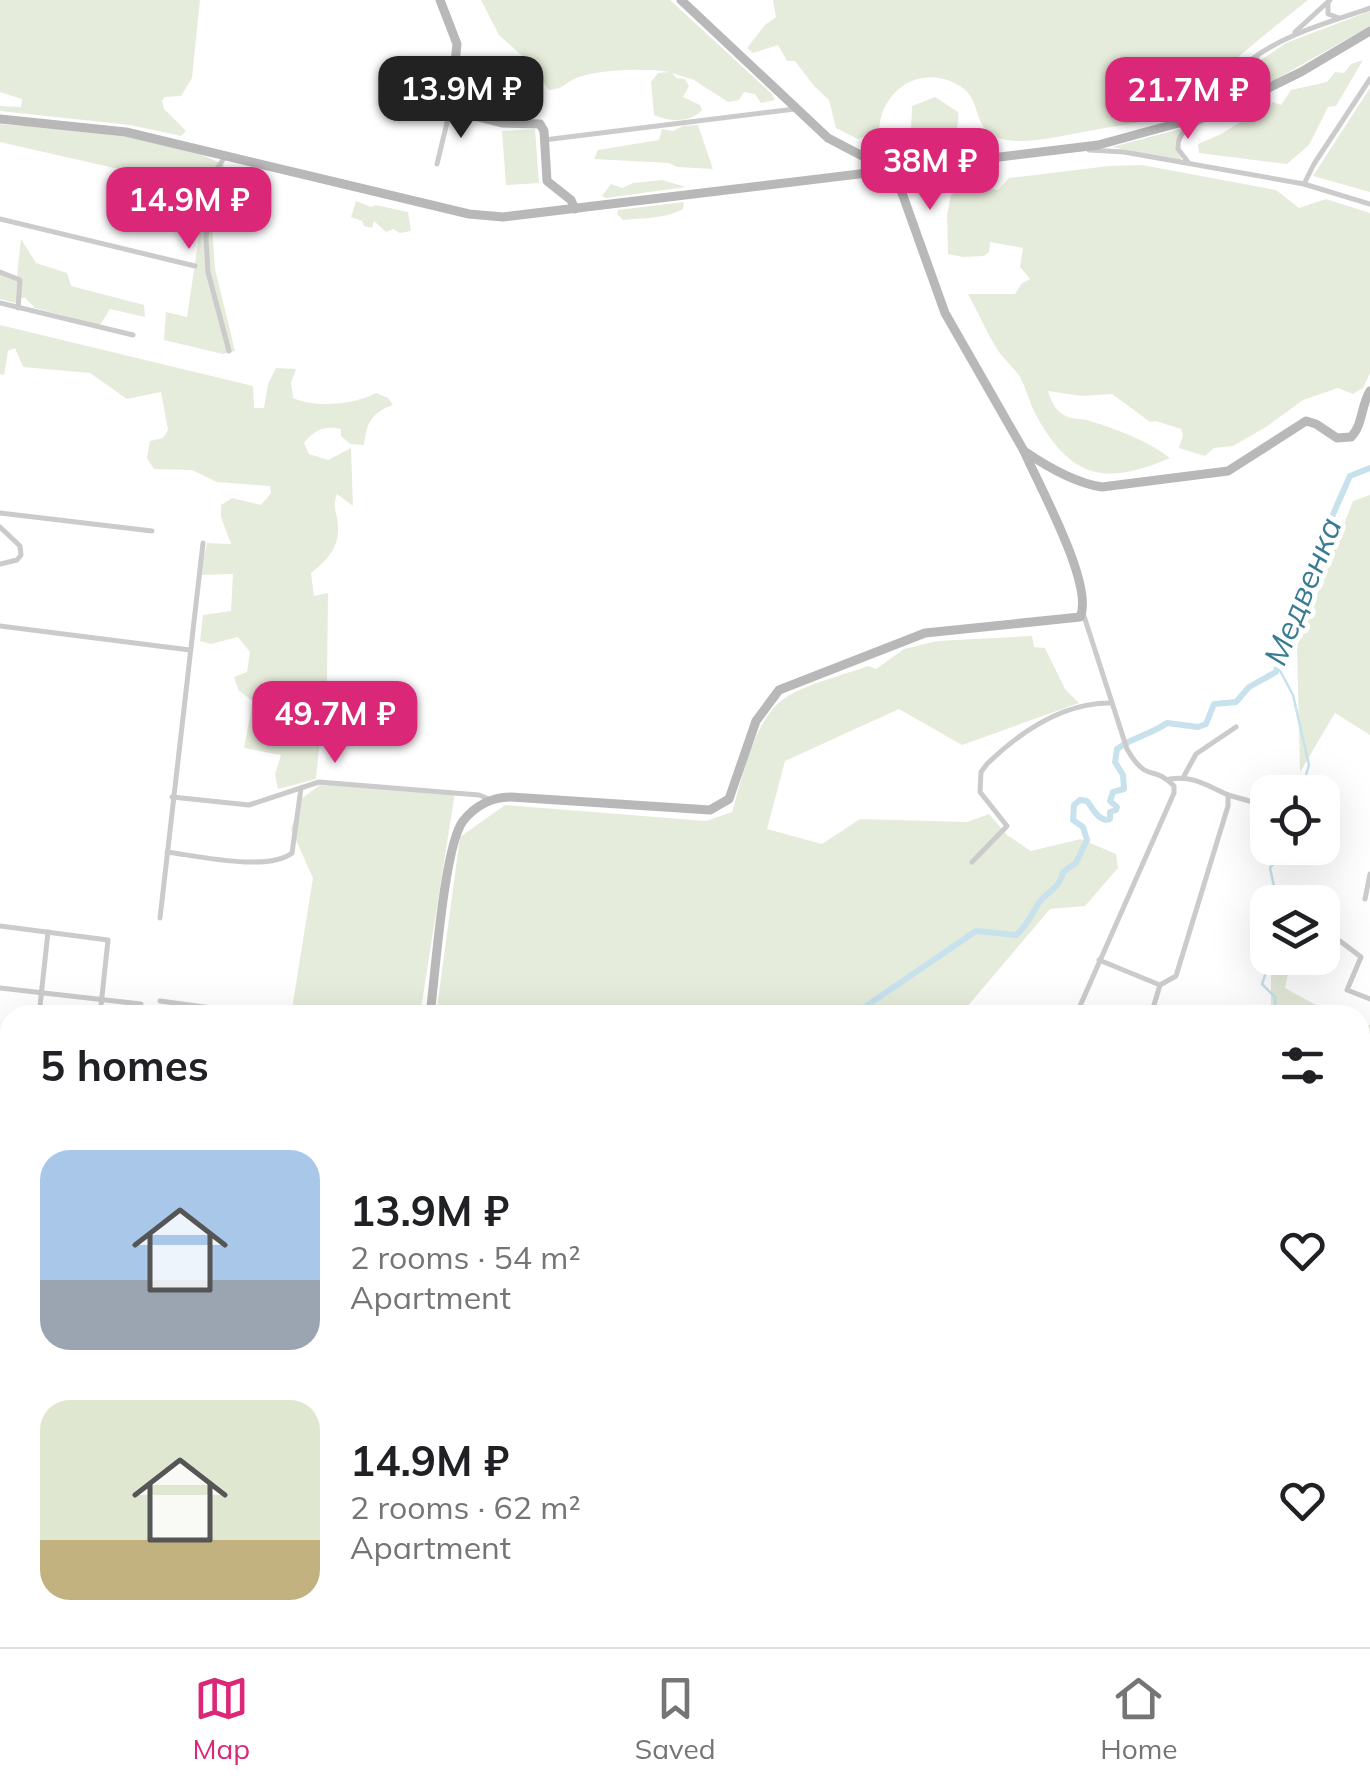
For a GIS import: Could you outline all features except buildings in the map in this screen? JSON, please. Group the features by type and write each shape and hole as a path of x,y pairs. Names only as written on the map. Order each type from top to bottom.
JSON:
{"main road":[{"path":"440,0 456,44 450,110 502,123 536,123 542,127 547,182 571,200 575,209"},
{"path":"431,1005 456,833 472,812 492,800 510,797 710,810 729,799 756,721 780,690 925,633 1076,620 1083,612 1068,547 1024,451 945,313 891,171 828,138 681,0"},
{"path":"0,119 103,128 480,216 575,209 1070,151 1214,114 1301,72 1370,31"},
{"path":"1024,451 1097,487 1219,474 1238,467 1306,421 1337,438 1351,437 1358,429 1370,391"}],"street":[{"path":"1330,0 1328,14 1342,18"},
{"path":"1290,38 1330,0"},
{"path":"1151,132 1200,110 1243,66 1276,44 1370,8"},
{"path":"1276,44 1253,63 1251,73 1255,80 1268,85 1301,72"},
{"path":"1304,184 1370,79"},
{"path":"544,140 798,109"},
{"path":"437,164 450,110"},
{"path":"1196,166 1181,156 1179,138 1187,128 1214,114"},
{"path":"1070,151 1110,150 1304,184 1370,204"},
{"path":"226,156 212,176 206,238 211,284 229,352"},
{"path":"0,219 195,266"},
{"path":"0,272 20,280 18,308"},
{"path":"0,303 133,335"},
{"path":"0,514 152,531"},
{"path":"0,528 20,546 21,555 17,560 0,564"},
{"path":"160,918 203,543"},
{"path":"1080,1005 1174,793 1168,779 1140,769 1127,749 1083,612"},
{"path":"0,626 190,650"},
{"path":"972,862 1007,826 980,792 981,772 986,764 1063,711 1084,703 1110,703"},
{"path":"1184,776 1196,754 1236,727"},
{"path":"1168,779 1184,776 1250,801"},
{"path":"172,797 248,805 319,782 479,794 492,800"},
{"path":"167,852 251,862 282,861 292,853 301,788"},
{"path":"1155,1005 1160,986 1176,976 1228,806 1228,795"},
{"path":"1365,900 1370,874"},
{"path":"0,926 108,940 101,1005"},
{"path":"40,1005 48,932"},
{"path":"1340,940 1361,957 1347,990 1370,998"},
{"path":"1100,960 1160,986"},
{"path":"0,988 141,1004"},
{"path":"160,1001 189,1005"}],"green space":[{"path":"0,0 200,0 192,78 181,96 162,100 164,109 186,131 181,136 130,125 0,111 0,106 21,107 22,99 0,92"},
{"path":"481,0 670,0 775,100 761,103 755,94 744,92 739,100 728,102 694,80 672,73 685,79 689,86 683,97 702,110 686,119 672,120 654,115 651,82 658,73 670,72 600,72 549,90 529,62 499,35"},
{"path":"773,0 1308,0 1172,112 1140,122 1025,141 995,137 982,124 968,92 932,77 906,84 896,92 882,115 879,130 858,139 836,128 829,100 795,61 787,61 778,45 753,53 747,48 776,17"},
{"path":"1370,11 1370,26 1273,81 1263,82 1255,76 1255,64 1286,43"},
{"path":"1363,60 1336,106 1328,107 1309,145 1287,164 1199,153 1198,144 1273,102 1281,105 1291,90 1327,82 1335,72 1344,73 1351,64"},
{"path":"1249,65 1250,80 1264,87 1196,116 1212,105"},
{"path":"1370,88 1370,192 1313,176"},
{"path":"935,97 958,112 955,132 939,142 924,139 911,130 912,106"},
{"path":"0,124 143,138 198,153 224,165 212,225 215,269 235,351 223,354 164,340 166,312 187,317 206,189 0,142"},
{"path":"698,125 713,169 594,159 598,150 659,140 662,129 673,131"},
{"path":"1184,128 1175,144 1182,161 1112,147"},
{"path":"535,129 539,183 506,185 502,131"},
{"path":"1142,165 1276,190 1299,208 1326,199 1370,213 1370,373 1363,388 1353,394 1338,388 1303,400 1233,446 1214,448 1205,456 1179,448 1181,429 1150,422 1112,394 1082,396 1048,391 1054,406 1063,414 1121,432 1170,458 1108,474 1077,464 1063,453 1036,415 1021,379 997,349 968,294 1015,294 1030,279 1020,267 1023,248 990,242 989,252 984,256 948,254 951,195 966,186 998,190 1009,178"},
{"path":"662,180 686,187 602,196 611,184 622,188"},
{"path":"356,201 408,212 411,231 386,232 374,221 372,228 364,226 351,217"},
{"path":"684,202 683,209 662,216 623,220 617,214 618,210"},
{"path":"21,239 36,263 67,273 71,286 144,305 145,317 110,309 100,325 35,308 24,297 15,303 0,299 0,273 17,276"},
{"path":"0,325 253,386 254,408 264,408 268,384 276,368 296,369 291,383 293,398 335,404 376,393 393,405 371,419 364,445 350,444 341,436 341,429 329,428 316,432 304,443 309,454 328,460 351,448 353,506 337,494 336,543 311,573 314,596 328,593 327,680 312,696 308,728 320,739 316,779 278,789 275,774 281,755 244,748 253,701 239,691 234,677 247,672 250,652 238,637 211,644 200,641 203,615 231,611 233,574 200,575 207,543 231,544 221,505 232,498 261,505 271,493 270,486 217,482 192,470 154,469 147,458 150,441 163,438 168,430 161,392 127,399 90,373 23,367 15,348 8,351 4,375 0,374"},
{"path":"1370,495 1370,735 1335,713 1300,772 1297,646 1353,501"},
{"path":"1032,636 1034,647 1045,648 1065,689 1079,703 962,745 899,709 785,761 767,829 822,844 860,819 967,822 989,814 1007,835 1031,851 1081,839 1116,854 1118,868 1085,906 1050,909 968,1005 437,1005 460,837 505,805 706,821 732,812 757,734 774,707 814,684 868,666 876,669 904,649 937,641"},
{"path":"324,782 455,792 422,1005 293,1005 313,878 291,829 301,799"},
{"path":"1271,975 1288,975 1285,988 1316,1005 1271,1005"}],"waterway":[{"name":"Медвенка","path":"868,1005 976,931 1016,935 1063,872 1076,863 1087,840 1083,827 1073,820 1074,805 1080,800 1087,801 1106,820 1116,810 1110,801 1113,792 1124,789 1123,775 1115,762 1117,749 1167,723 1198,727 1206,724 1214,704 1236,702 1249,687 1276,672 1299,597 1350,476 1370,468"},
{"path":"1277,665 1293,695 1309,765 1306,775"},
{"path":"1272,865 1274,885"},
{"path":"1265,975 1262,984 1275,997 1275,1005"}]}
